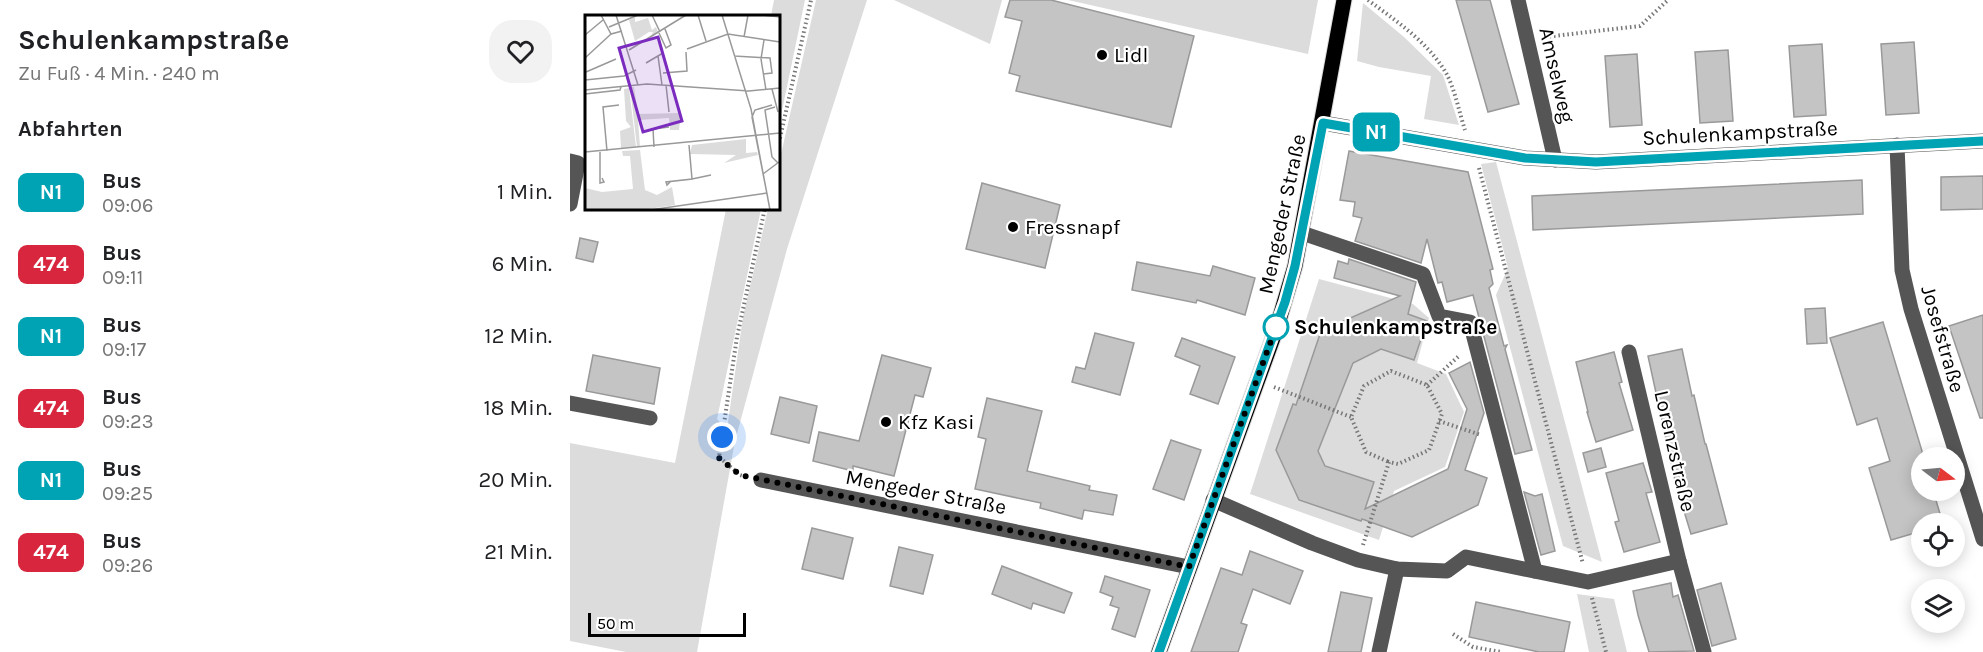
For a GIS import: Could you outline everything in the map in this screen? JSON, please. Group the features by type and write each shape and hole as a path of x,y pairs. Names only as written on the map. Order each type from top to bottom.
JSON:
{"main road":[{"name":"Mengeder Straße","path":"1159,652 1285,302 1302,233 1344,0"}],"street":[{"name":"Amselweg","path":"1518,0 1555,160"},
{"name":"Schulenkampstraße","path":"1323,123 1525,158 1596,162 1983,141"},
{"name":"Josefstraße","path":"1898,145 1902,270 1911,309 1983,539"},
{"path":"570,161 578,163 570,204"},
{"path":"1302,233 1424,273 1439,316 1470,322 1535,572"},
{"name":"Lorenzstraße","path":"1629,352 1679,561 1704,652"},
{"path":"570,402 650,418"},
{"name":"Mengeder Straße","path":"761,480 1189,567"},
{"path":"1213,500 1312,543 1358,560 1397,569 1447,571 1466,557 1588,582 1679,561"},
{"path":"1379,652 1397,569"}],"path":[{"path":"780,138 811,0"},
{"path":"1368,0 1428,49 1447,74 1481,174 1606,652"},
{"path":"1527,39 1640,26 1668,0"},
{"path":"761,480 740,475 719,458 737,337 765,210"},
{"path":"1427,385 1476,341"},
{"path":"1257,380 1351,417 1366,452 1398,464 1429,450 1442,414 1427,385 1391,371 1364,386 1351,417"},
{"path":"1439,421 1502,442"},
{"path":"1358,560 1389,462"},
{"path":"1453,634 1473,646 1501,652"}],"shaded area":[{"path":"774,0 805,0 780,120 780,15 771,15"},
{"path":"816,0 867,0 787,249 735,441 697,652 626,652 570,641 570,443 675,463 726,210 761,210 717,419 727,429 743,317 768,210 780,210 780,159"},
{"path":"894,0 1002,0 990,44"},
{"path":"1068,0 1318,0 1308,54"},
{"path":"1363,3 1404,37 1443,75 1459,125 1424,119 1431,76 1357,61"},
{"path":"1496,162 1602,562 1563,546 1496,295 1508,268 1481,164"},
{"path":"1319,279 1413,304 1429,318 1417,363 1446,374 1464,412 1445,467 1394,491 1379,540 1250,494"},
{"path":"1577,594 1614,599 1627,652 1589,652"}],"building":[{"name":"Lidl","path":"1010,0 1051,0 1194,36 1171,127 1016,91 1020,76 1009,73 1022,21 1005,17"},
{"path":"1456,0 1490,0 1519,104 1488,112"},
{"path":"1914,42 1919,113 1886,115 1881,44"},
{"path":"1822,44 1826,115 1794,117 1789,46"},
{"path":"1728,50 1733,121 1700,123 1695,52"},
{"path":"1637,54 1642,125 1610,127 1605,56"},
{"path":"1349,151 1468,172 1493,269 1490,270 1493,284 1489,288 1504,346 1507,345 1505,349 1532,450 1515,454 1473,295 1447,302 1442,282 1438,283 1427,239 1421,263 1355,241 1362,218 1353,216 1355,202 1340,200"},
{"path":"1983,176 1983,209 1941,210 1941,177"},
{"path":"1862,180 1863,214 1533,230 1532,196"},
{"name":"Fressnapf","path":"982,183 1060,205 1045,268 966,249"},
{"path":"580,238 598,242 593,262 576,258"},
{"path":"1349,259 1416,282 1408,314 1427,321 1414,360 1381,349 1353,363 1318,451 1325,466 1374,482 1365,509 1448,469 1467,409 1449,373 1470,362 1484,413 1465,470 1487,478 1478,505 1412,537 1299,500 1276,450 1293,404 1296,405 1321,331 1400,296 1334,278 1338,261 1348,264"},
{"path":"1137,262 1210,276 1213,266 1255,278 1245,315 1197,300 1196,303 1132,290"},
{"path":"1825,308 1827,343 1807,344 1805,309"},
{"path":"1983,315 1983,418 1980,418 1949,326"},
{"path":"1883,322 1921,447 1911,447 1911,501 1936,501 1940,513 1911,513 1911,534 1891,540 1869,468 1890,461 1877,418 1857,425 1830,338"},
{"path":"1095,333 1134,343 1120,395 1072,382 1076,367 1085,369"},
{"path":"1182,338 1235,357 1218,404 1190,394 1200,366 1175,356"},
{"path":"1682,349 1692,396 1694,395 1727,524 1691,534 1676,485 1648,356"},
{"path":"1614,352 1622,382 1619,383 1633,430 1596,442 1576,362"},
{"path":"593,355 660,368 654,404 586,391"},
{"path":"882,355 931,368 923,397 915,395 894,476 853,466 853,471 813,461 819,432 859,441"},
{"path":"780,397 817,406 809,443 771,434"},
{"path":"987,398 1042,411 1027,471 1090,486 1089,490 1117,495 1113,515 1084,510 1082,519 1040,508 1041,503 975,489 986,439 978,437"},
{"path":"1171,440 1201,450 1184,500 1153,489"},
{"path":"1601,448 1606,467 1588,472 1583,453"},
{"path":"1643,463 1652,492 1646,493 1660,542 1624,552 1615,522 1619,521 1606,473"},
{"path":"1524,492 1535,496 1542,494 1555,551 1541,555"},
{"path":"812,528 853,538 843,579 802,569"},
{"path":"899,547 933,555 923,594 890,586"},
{"path":"1250,551 1303,571 1290,604 1253,589 1241,623 1247,625 1238,652 1191,652 1221,568 1242,575"},
{"path":"1002,566 1072,593 1064,613 1033,603 1031,609 992,594"},
{"path":"1105,576 1150,590 1135,637 1112,629 1119,608 1110,605 1113,597 1100,592"},
{"path":"1671,583 1673,597 1678,595 1694,651 1649,652 1633,591"},
{"path":"1721,583 1736,639 1712,646 1697,590"},
{"path":"1341,592 1372,598 1361,652 1328,652"},
{"path":"1476,602 1570,622 1564,652 1539,652 1469,637"}],"bus line":[{"name":"N1","path":"1159,652 1285,302 1295,266 1323,123 1525,158 1596,162 1983,141"}],"place":[{"name":"Lidl","path":"1102,55"},
{"name":"Fressnapf","path":"1013,227"},
{"name":"Schulenkampstraße","path":"1276,327"},
{"name":"Kfz Kasi","path":"886,422"}],"route":[{"path":"722,437 719,458 740,475 1189,567 1276,327"}]}
